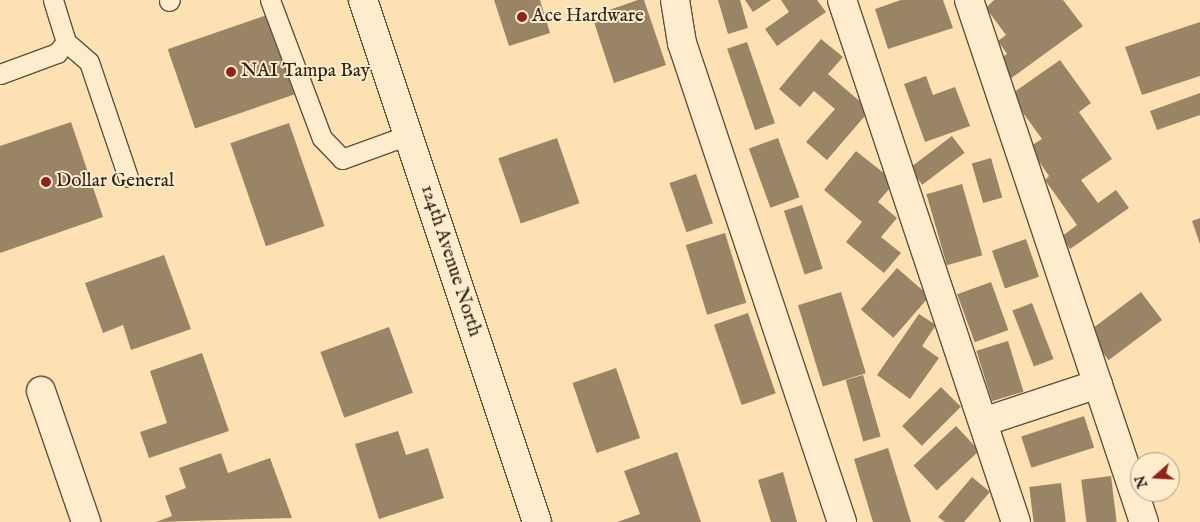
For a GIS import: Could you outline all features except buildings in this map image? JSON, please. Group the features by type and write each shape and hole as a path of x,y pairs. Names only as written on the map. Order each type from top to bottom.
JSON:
{"street":[{"name":"124th Avenue North","path":"363,0 537,522"},
{"path":"674,0 682,43 842,522"},
{"path":"842,0 1016,522"},
{"path":"969,0 1144,522"},
{"path":"983,422 1098,384"},
{"path":"42,391 86,522"}],"lane":[{"path":"53,0 66,42 89,62 128,176"},
{"path":"270,0 322,138 342,159 408,135"},
{"path":"0,74 56,53 66,42"}],"place":[{"name":"Ace Hardware","path":"522,17"},
{"name":"NAI Tampa Bay","path":"231,72"},
{"name":"Dollar General","path":"46,182"}]}
